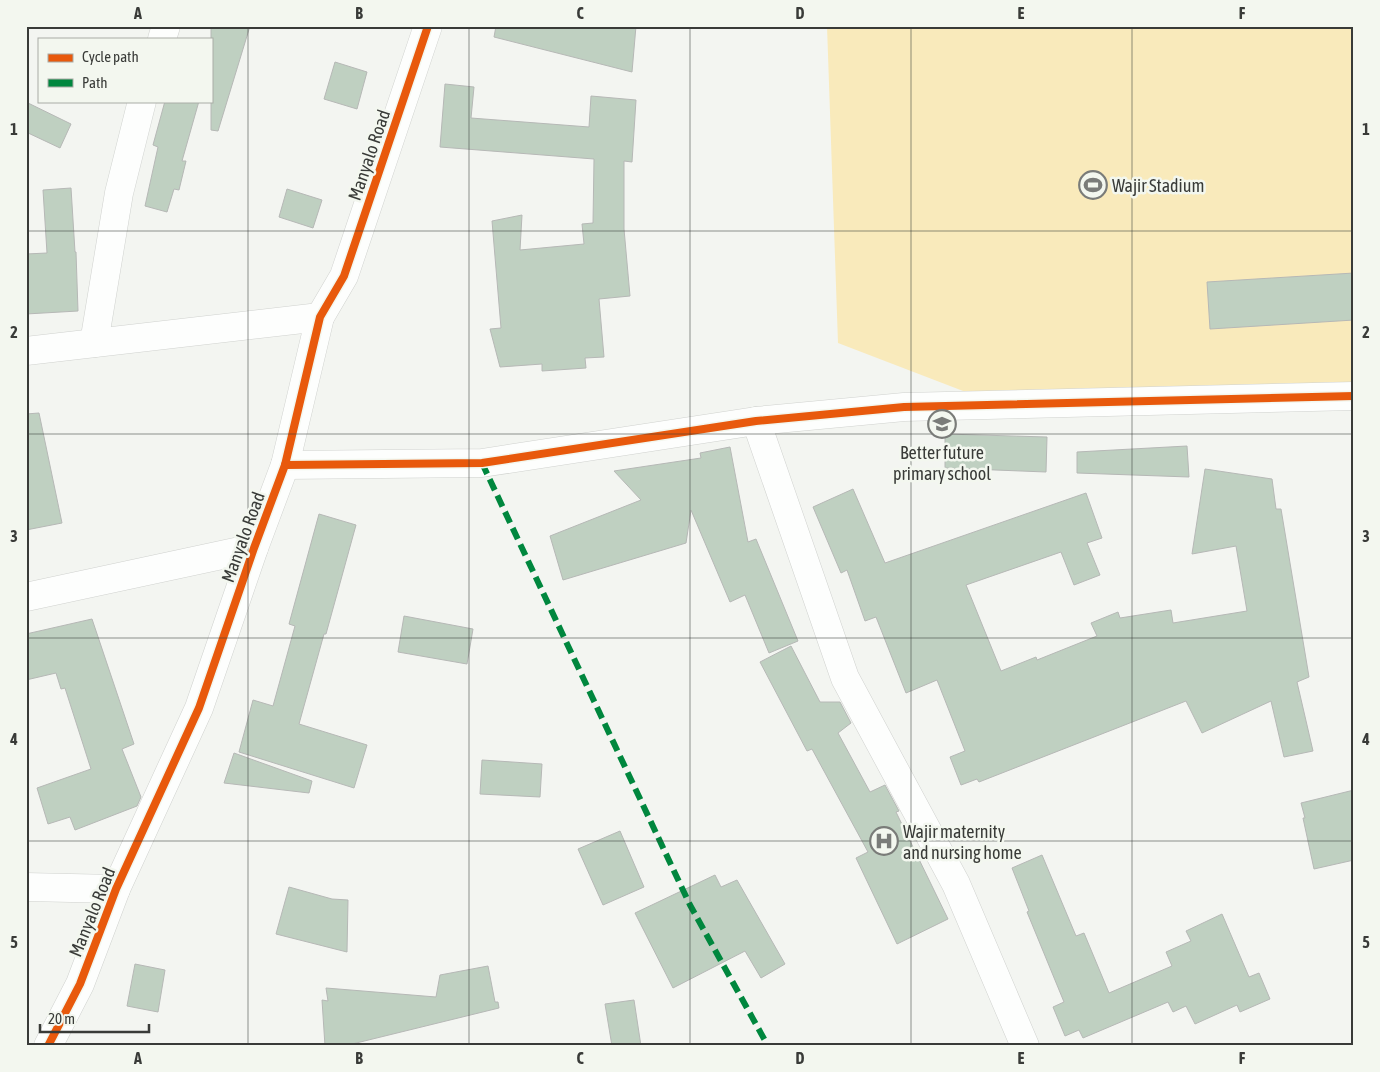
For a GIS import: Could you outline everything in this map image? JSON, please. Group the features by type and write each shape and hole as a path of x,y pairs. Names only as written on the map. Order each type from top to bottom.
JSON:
{"street":[{"path":"162,38 166,26"},
{"name":"Manyalo Road","path":"48,1046 80,984 116,889 199,708 254,548 285,465 320,317 344,276 428,26"},
{"path":"94,343 119,193 142,102"},
{"path":"26,351 320,317"},
{"path":"285,465 482,463 756,421 904,407 1354,396"},
{"path":"756,421 845,678 956,884 1025,1046"},
{"path":"26,597 254,548"},
{"path":"26,887 116,889"}],"shaded area":[{"name":"Wajir Stadium","path":"827,26 1354,26 1354,404 997,404 838,343"}],"building":[{"path":"211,26 250,26 218,131 211,130"},
{"path":"496,26 636,26 632,72 494,37"},
{"path":"335,62 367,72 357,109 324,99"},
{"path":"445,84 474,87 471,118 589,127 591,96 636,100 632,162 624,161 624,229 630,296 599,299 604,357 585,358 586,368 542,371 542,364 500,367 490,329 501,328 492,221 522,215 520,250 584,244 582,224 593,223 594,159 440,147"},
{"path":"26,102 71,124 60,148 26,132"},
{"path":"165,102 199,102 182,161 186,161 179,190 174,189 167,212 145,206 158,147 153,145"},
{"path":"71,188 78,311 26,314 26,254 47,253 43,190"},
{"path":"287,189 322,200 313,228 279,217"},
{"path":"1354,273 1354,320 1210,329 1207,282"},
{"path":"39,413 62,523 26,530 26,414"},
{"path":"945,434 1047,437 1046,472 945,468"},
{"path":"1187,446 1189,477 1077,473 1077,452"},
{"path":"730,447 748,542 756,539 798,641 769,653 745,595 730,602 691,510 686,543 563,580 550,536 641,500 614,471 701,458 700,453"},
{"path":"1205,469 1272,479 1276,509 1281,509 1309,677 1297,682 1313,751 1284,757 1271,701 1202,733 1186,701 979,782 977,779 961,785 950,757 965,751 937,680 906,693 876,617 865,621 847,570 841,573 813,507 853,489 885,563 1086,493 1102,538 1087,543 1100,575 1074,585 1061,552 966,585 1001,671 1036,657 1037,660 1097,636 1091,623 1118,612 1120,618 1171,610 1173,623 1247,611 1236,546 1192,554"},
{"path":"319,514 356,525 299,724 367,745 354,788 239,752 253,700 273,706 295,626 289,624"},
{"path":"404,616 473,629 467,664 398,652"},
{"path":"92,619 134,744 122,749 141,797 137,806 75,830 70,817 48,824 37,788 91,769 65,688 61,689 56,673 26,680 26,634"},
{"path":"791,646 820,702 840,702 851,723 838,733 870,792 885,785 899,811 896,812 948,919 897,944 856,858 868,852 812,749 807,751 760,662"},
{"path":"234,753 312,781 309,793 224,783"},
{"path":"482,760 542,764 540,797 480,794"},
{"path":"1354,790 1354,860 1314,869 1301,803"},
{"path":"620,831 644,887 603,905 578,849"},
{"path":"1042,855 1076,936 1084,933 1109,993 1172,966 1166,952 1191,941 1186,931 1222,914 1249,977 1259,973 1270,999 1240,1012 1237,1005 1195,1024 1186,1006 1173,1012 1168,1002 1083,1038 1079,1030 1065,1036 1053,1007 1064,1002 1027,912 1029,911 1012,868"},
{"path":"715,875 721,887 737,880 785,964 761,978 745,951 673,988 635,913"},
{"path":"289,887 332,899 348,900 347,952 276,934"},
{"path":"135,964 165,970 158,1012 127,1006"},
{"path":"488,966 495,1002 498,1002 499,1008 344,1046 325,1046 322,1000 328,1001 326,988 436,997 440,975"},
{"path":"634,1000 641,1046 612,1046 605,1004"}],"marked path":[{"path":"482,463 690,905 768,1046"}],"cycle path":[{"path":"48,1046 80,984 116,889 199,708 254,548 285,465 320,317 344,276 428,26"},
{"path":"285,465 482,463 756,421 904,407 1354,396"}],"place":[{"name":"Wajir Stadium","path":"1093,185"},
{"name":"Better future primary school","path":"942,424"},
{"name":"Wajir maternity and nursing home","path":"884,841"}]}
